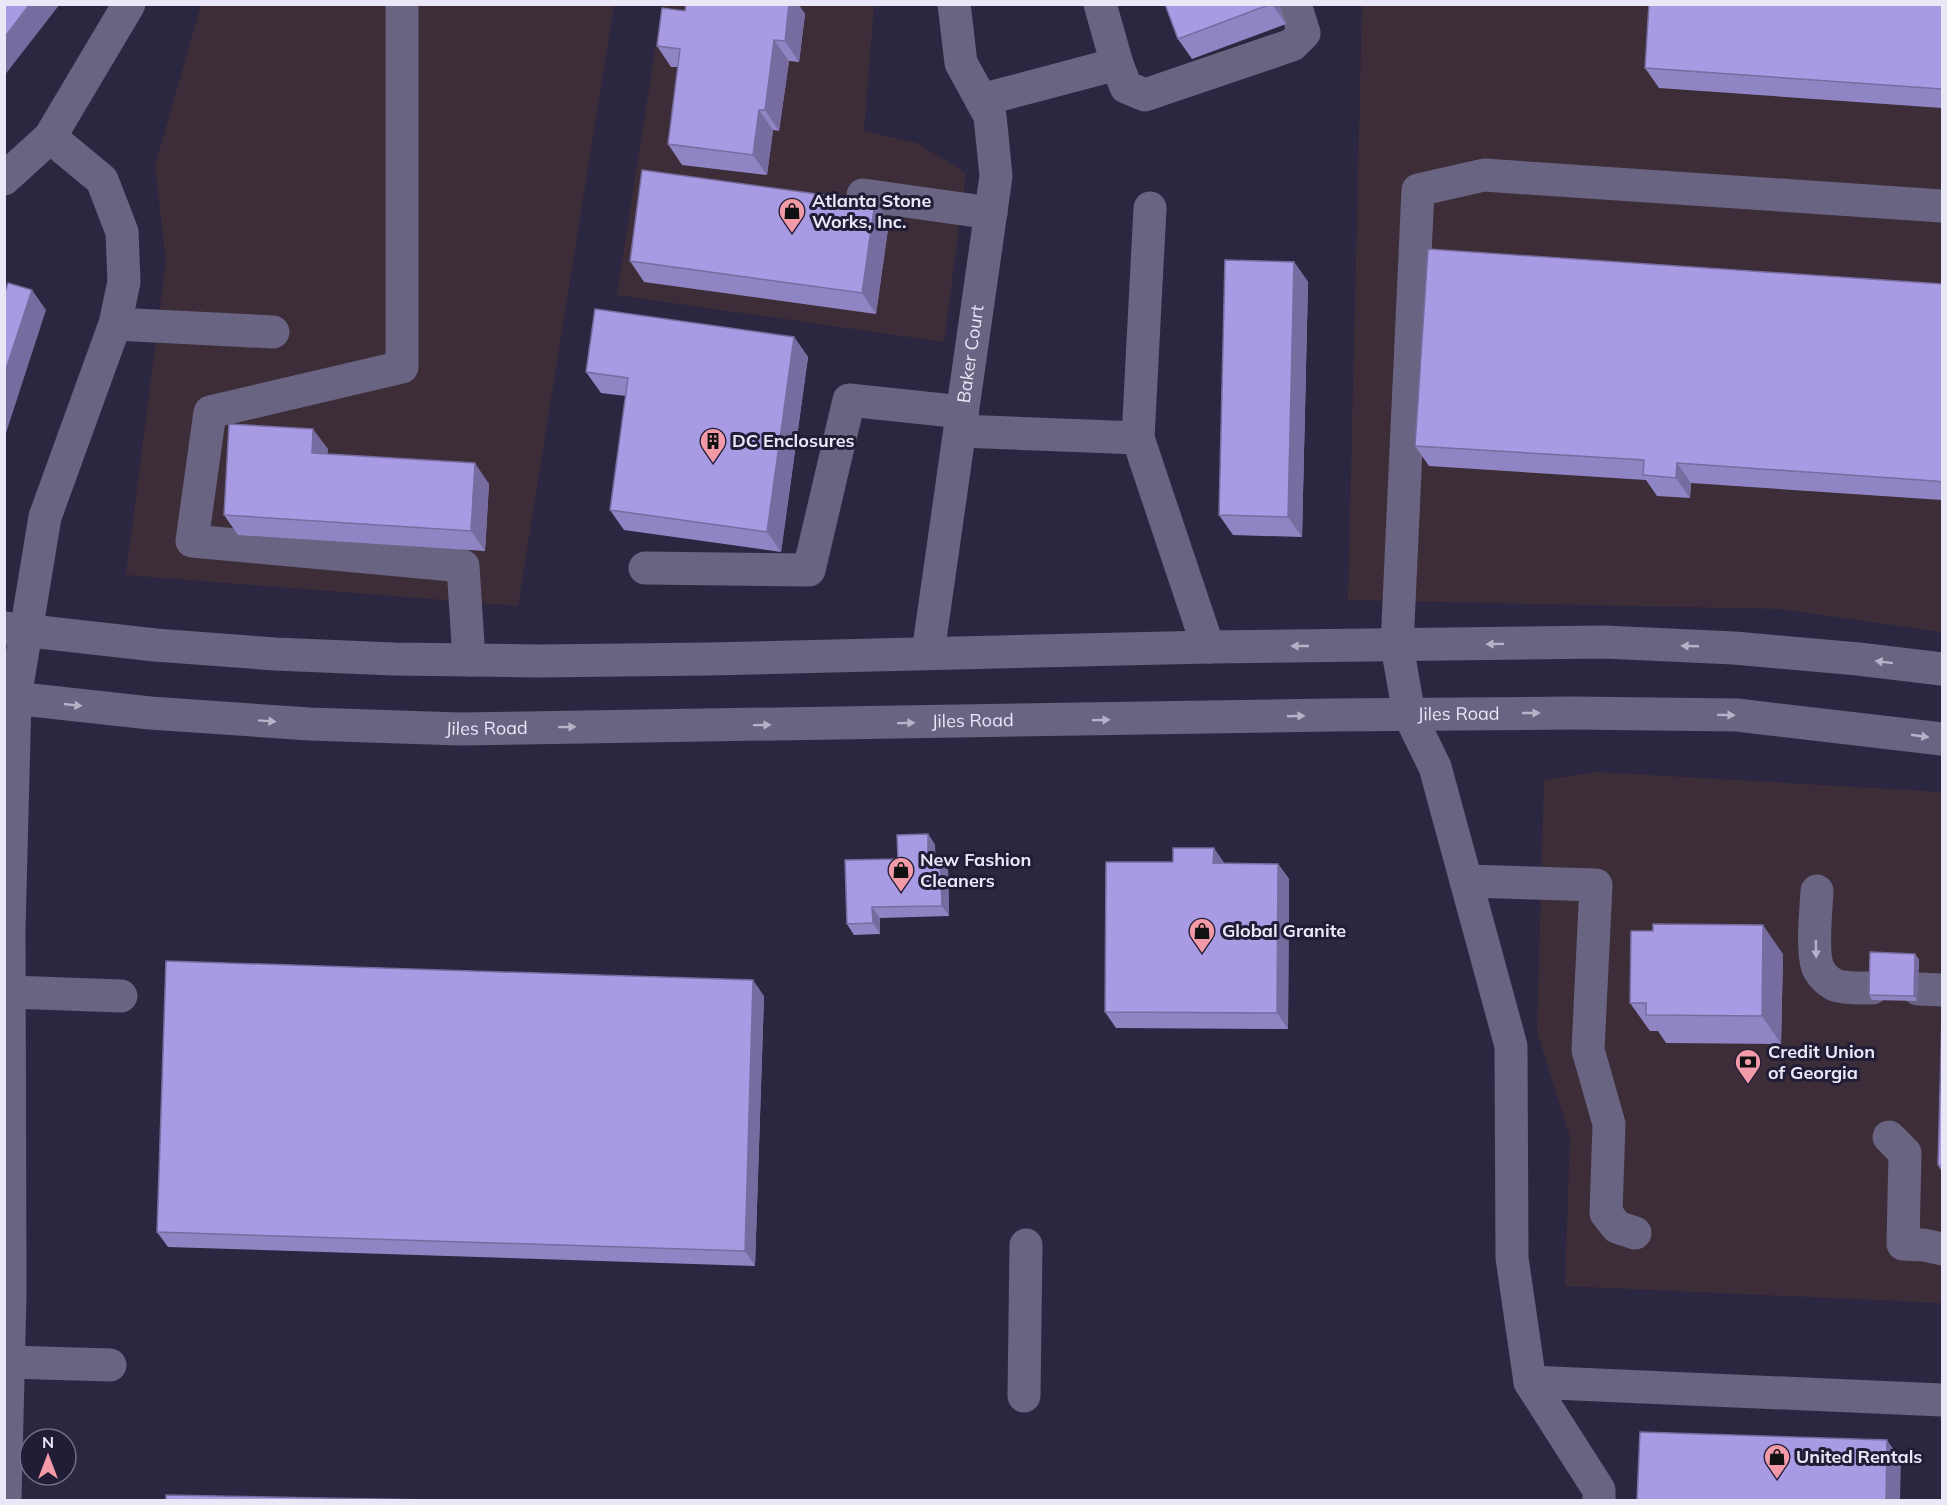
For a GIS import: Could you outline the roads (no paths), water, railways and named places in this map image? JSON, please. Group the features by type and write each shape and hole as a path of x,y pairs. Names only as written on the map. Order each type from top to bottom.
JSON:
{"street":[{"path":"4,179 50,137 129,4"},
{"path":"402,4 402,367 210,412 192,541 463,566 469,660"},
{"name":"Baker Court","path":"928,653 996,176 990,116 961,63 954,4"},
{"path":"1100,4 1126,87 1145,95 1292,45 1304,33 1295,4"},
{"path":"981,100 1117,64"},
{"path":"5,1500 10,992 7,930 10,698 15,629 45,518 116,324 124,282 122,232 102,180 50,137"},
{"path":"1599,1500 1599,1490 1530,1382 1512,1258 1511,1046 1435,767 1409,714 1397,646 1418,190 1484,175 1942,206"},
{"path":"863,195 991,213"},
{"path":"1150,208 1138,438 1208,647"},
{"path":"116,324 273,332"},
{"path":"645,568 809,570 849,400 961,422 1138,438"},
{"path":"15,629 155,645 275,654 469,660 710,659 1208,647 1604,642 1722,647 1942,669"},
{"name":"Jiles Road","path":"10,698 184,715 309,724 460,729 1572,713 1737,715 1942,739"},
{"path":"1466,881 1596,885 1588,1050 1609,1124 1606,1213 1617,1227 1635,1233"},
{"path":"1817,891 1815,954 1817,967 1833,985 1872,988"},
{"path":"10,992 121,996"},
{"path":"1889,1137 1905,1153 1904,1244 1942,1249"},
{"path":"1024,1396 1026,1245"},
{"path":"8,1362 110,1365"},
{"path":"1530,1382 1942,1400"}],"place":[{"name":"Atlanta Stone Works, Inc.","path":"792,234"},
{"name":"DC Enclosures","path":"713,464"},
{"name":"New Fashion Cleaners","path":"901,893"},
{"name":"Global Granite","path":"1202,954"},
{"name":"Credit Union of Georgia","path":"1748,1085"},
{"name":"United Rentals","path":"1777,1480"}]}
